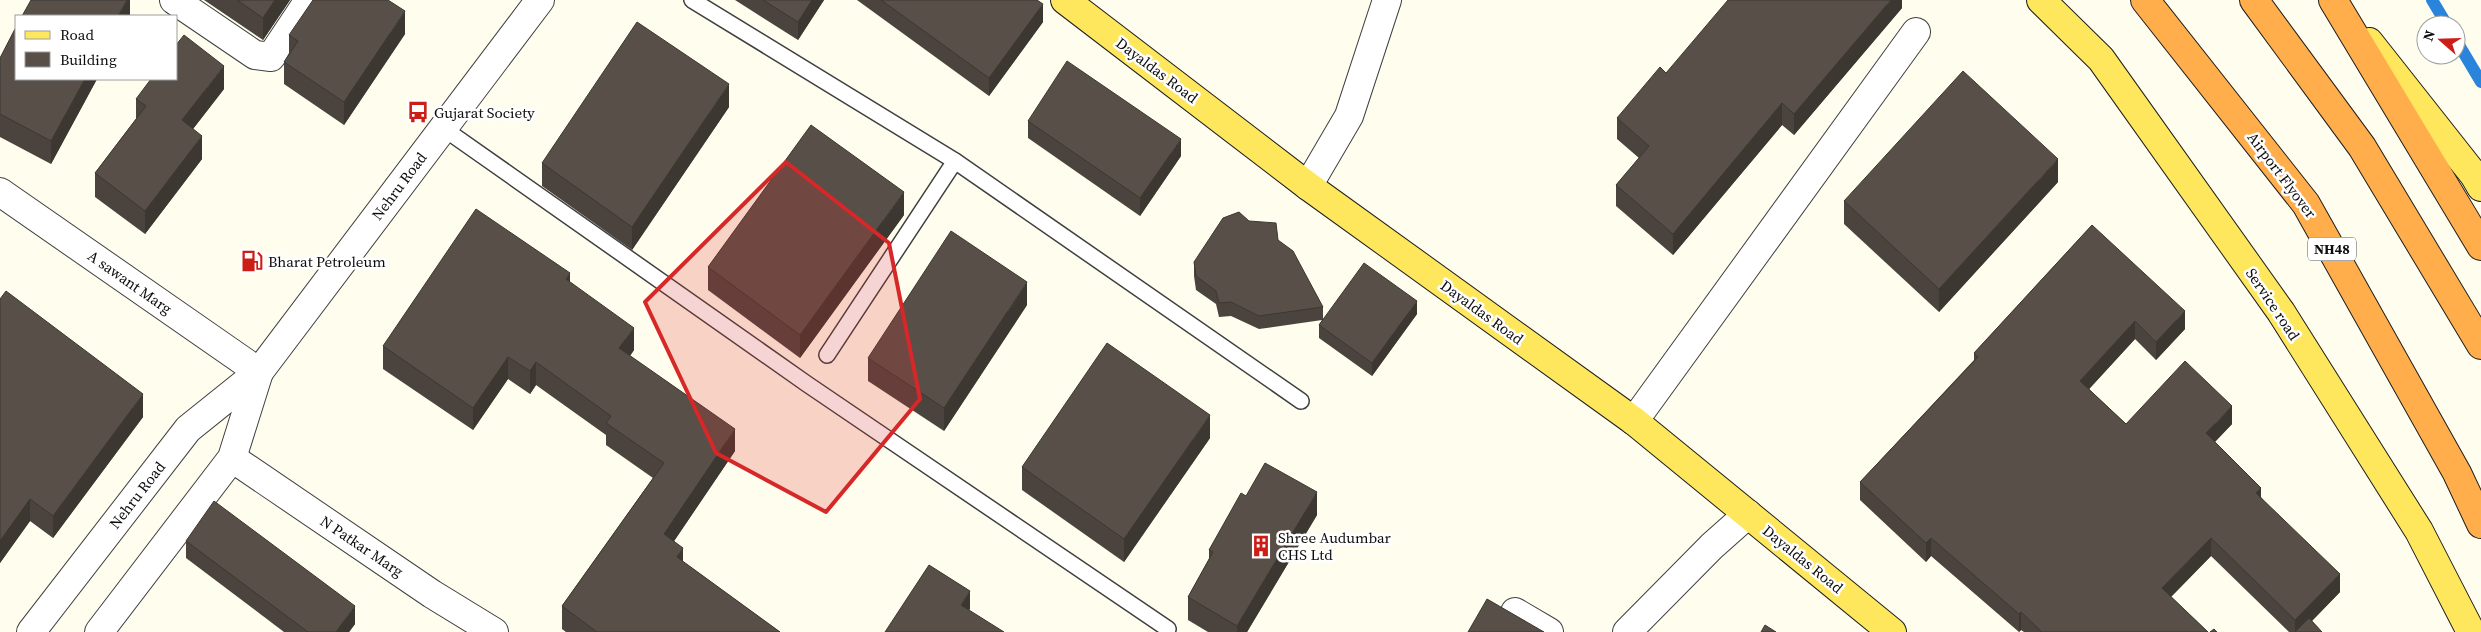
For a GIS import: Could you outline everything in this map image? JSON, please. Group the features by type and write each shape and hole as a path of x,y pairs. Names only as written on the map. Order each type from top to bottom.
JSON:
{"highway":[{"name":"Airport Flyover","path":"2145,0 2306,204 2452,464 2481,524"},
{"path":"2254,0 2362,147 2481,345"},
{"path":"2334,0 2481,246"}],"main road":[{"name":"Dayaldas Road","path":"1065,0 1308,186 1634,421 1892,632"},
{"name":"Service road","path":"2041,0 2101,59 2281,312 2419,531 2471,632"},
{"path":"2334,0 2481,186"}],"street":[{"path":"174,0 255,56 271,57 309,0"},
{"name":"Nehru Road","path":"31,632 188,429 259,372 540,0"},
{"path":"1308,186 1349,116 1389,2"},
{"path":"1634,421 1916,32"},
{"name":"A sawant Marg","path":"0,192 259,372"},
{"name":"Nehru Road","path":"99,632 232,458 259,372"},
{"name":"N Patkar Marg","path":"232,458 432,594 494,632"},
{"path":"1626,632 1712,546 1748,514"},
{"path":"1515,612 1549,632"}],"lane":[{"path":"692,0 955,161 1301,401"},
{"path":"443,128 807,384 1168,629"},
{"path":"827,355 955,161"}],"highlighted area":[{"path":"786,162 889,243 920,399 826,512 716,453 645,302"}],"building":[{"path":"31,0 127,0 119,15 23,15"},
{"path":"237,0 275,0 263,18"},
{"path":"313,0 388,0 405,11 344,102 284,62 298,41 289,35"},
{"path":"763,0 812,0 798,22"},
{"path":"881,0 1037,0 1043,4 989,78"},
{"path":"1728,0 1891,0 1794,114 1782,103 1673,234 1616,185 1649,146 1617,118 1660,67 1666,73"},
{"path":"637,22 729,84 632,227 542,163"},
{"path":"15,29 15,80 84,80 51,141 0,114 0,58"},
{"path":"184,35 224,66 182,120 202,136 145,211 95,173 146,106 136,99 150,80 178,80 178,42"},
{"path":"1067,61 1181,139 1140,198 1028,121"},
{"path":"1963,71 2058,159 1939,289 1844,201"},
{"path":"811,125 904,192 800,335 708,267"},
{"path":"476,209 570,273 566,279 634,328 619,348 735,429 664,534 683,548 677,557 780,632 597,632 562,606 664,463 606,423 611,416 536,362 530,371 508,357 473,408 383,346"},
{"path":"1239,212 1249,221 1276,223 1278,240 1293,251 1323,307 1259,316 1231,302 1219,303 1216,291 1196,276 1194,262 1223,218"},
{"path":"2092,225 2185,311 2156,342 2135,321 2080,381 2126,424 2185,361 2232,406 2206,433 2261,488 2256,493 2340,574 2295,620 2211,538 2162,588 2208,632 2042,632 2021,612 2019,614 1931,538 1926,543 1860,482 1978,357 1974,353"},
{"path":"951,231 1027,282 944,408 868,358"},
{"path":"1364,263 1417,301 1372,363 1319,325"},
{"path":"6,291 143,394 53,516 30,499 0,541 0,299"},
{"path":"1107,343 1210,415 1124,539 1022,467"},
{"name":"Shree Audumbar CHS Ltd","path":"1265,463 1317,492 1237,626 1188,597 1213,552 1209,550 1241,493 1246,496"},
{"path":"214,501 355,606 336,632 308,632 186,541"},
{"path":"929,565 970,591 961,605 1004,632 885,632"},
{"path":"1487,599 1544,632 1468,632"},
{"path":"2309,618 2322,632 2295,632"},
{"path":"1765,625 1776,632 1761,632"}],"waterway":[{"path":"2432,0 2441,15"},
{"path":"2466,57 2481,82"}],"place":[{"name":"Gujarat Society","path":"418,112"},
{"name":"Bharat Petroleum","path":"252,261"},
{"name":"Shree Audumbar CHS Ltd","path":"1261,546"}]}
